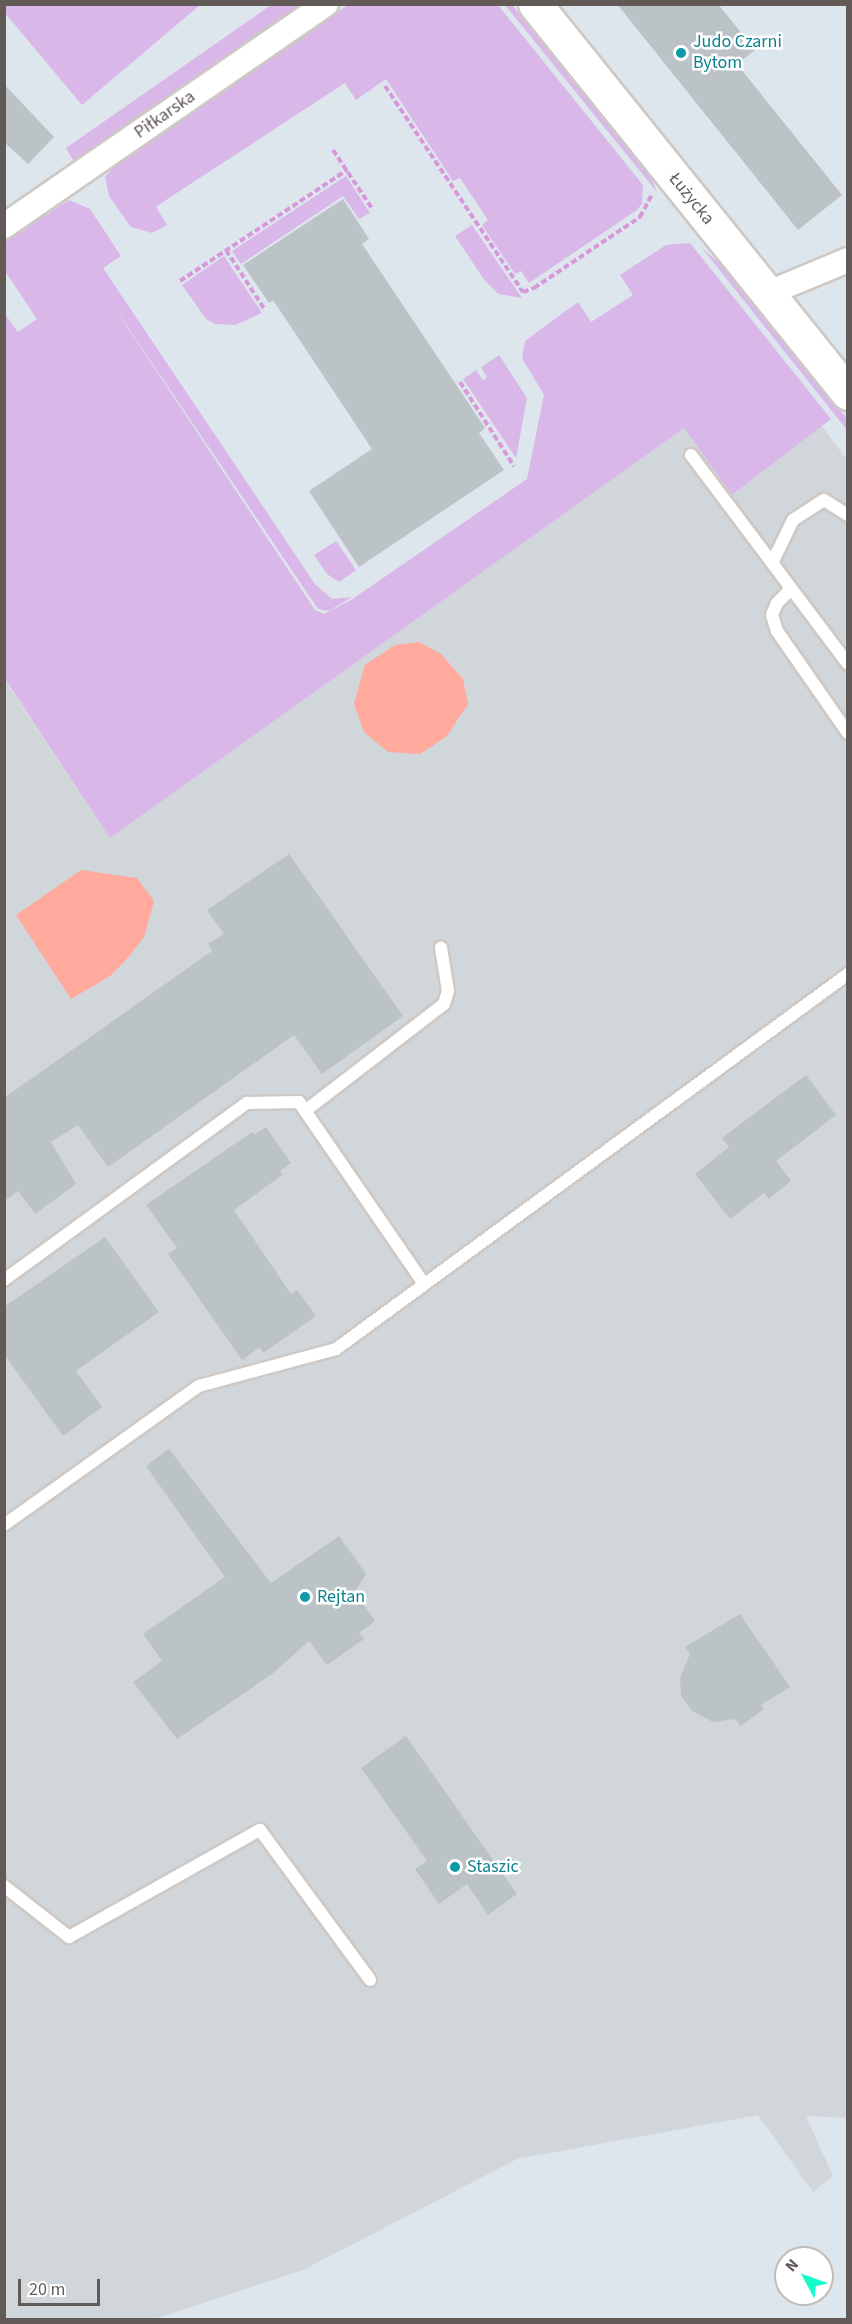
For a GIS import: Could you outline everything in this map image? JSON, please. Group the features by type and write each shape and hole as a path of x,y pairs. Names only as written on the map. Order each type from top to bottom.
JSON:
{"street":[{"name":"Piłkarska","path":"4,226 84,179 326,4"},
{"name":"Łużycka","path":"535,4 688,208 770,297 848,393"},
{"path":"770,297 783,287 848,260"}],"lane":[{"path":"691,455 848,664"},
{"path":"772,563 793,520 824,500 848,515"},
{"path":"791,590 777,603 772,615 777,631 848,733"},
{"path":"305,1110 444,1004 448,991 441,948"},
{"path":"4,1525 199,1386 336,1349 848,974"},
{"path":"4,1280 247,1103 299,1102 424,1284"},
{"path":"4,1886 69,1937 260,1830 370,1980"}],"path":[{"path":"384,86 523,291 534,288 640,217 648,207 651,191"},
{"path":"333,150 373,210"},
{"path":"180,281 347,170"},
{"path":"226,250 266,310"},
{"path":"460,382 514,466"}],"shaded area":[{"path":"4,5 200,5 82,105 5,13"},
{"path":"271,5 301,5 74,162 66,148"},
{"path":"348,5 498,5 643,185 642,204 637,210 529,283 521,271 515,274 482,225 488,220 460,178 453,181 386,79 356,100 345,83 172,196 156,207 167,225 152,233 131,227 109,196 105,177 117,163"},
{"path":"505,5 512,5 649,173 657,192"},
{"path":"346,176 370,213 359,219 343,196 241,264 232,251"},
{"path":"69,200 90,209 121,256 103,268 315,584 332,599 352,597 329,611 318,609 96,280 315,610 324,614 351,600 527,479 544,395 522,358 525,341 578,302 591,322 633,295 620,275 666,245 690,243 831,419 732,495 684,428 110,838 5,679 5,314 18,332 37,319 5,271 5,242"},
{"path":"472,225 522,298 498,294 483,278 455,236"},
{"path":"702,248 727,270 813,374 847,419 847,430"},
{"path":"224,256 262,313 235,325 215,324 206,319 182,285"},
{"path":"499,355 527,398 516,458 463,379 476,370 483,380 487,378 481,367"},
{"path":"822,426 847,460 848,2118 806,2116 833,2176 813,2192 758,2115 517,2159 303,2270 155,2319 5,2319 4,679 110,838 684,428 732,495"},
{"path":"336,541 356,570 339,582 327,574 314,555"},
{"path":"419,642 441,654 463,679 468,704 446,737 420,754 388,752 364,732 354,704 365,665 395,645"},
{"path":"81,870 137,878 154,901 144,937 126,960 110,976 71,999 16,915"}],"building":[{"path":"617,4 718,4 755,50 737,64 842,195 798,230"},
{"path":"4,84 54,137 28,164 4,142"},
{"path":"343,199 369,239 362,244 485,428 479,433 504,470 359,567 309,491 372,449 273,300 269,303 243,265"},
{"path":"289,854 403,1016 322,1074 294,1035 108,1167 78,1125 51,1142 76,1184 35,1214 18,1191 4,1201 4,1098 212,951 208,944 224,934 207,910"},
{"path":"806,1075 836,1115 776,1161 791,1181 769,1199 764,1193 730,1219 695,1174 729,1147 722,1138"},
{"path":"266,1127 291,1163 280,1171 282,1175 234,1210 291,1294 297,1290 316,1316 263,1353 260,1347 242,1360 168,1254 177,1248 146,1205 252,1132 254,1135"},
{"path":"105,1237 159,1312 76,1371 102,1407 63,1436 4,1354 4,1307"},
{"path":"169,1449 271,1583 339,1536 366,1574 355,1592 375,1621 359,1633 364,1639 327,1665 309,1641 272,1674 177,1739 133,1682 162,1661 143,1634 225,1577 146,1466"},
{"path":"740,1614 790,1687 761,1705 764,1709 741,1726 735,1719 713,1722 692,1711 681,1696 680,1678 690,1654 685,1647"},
{"path":"406,1736 517,1894 488,1915 467,1884 439,1904 415,1869 427,1861 361,1768"}],"place":[{"name":"Judo Czarni Bytom","path":"681,53"},
{"name":"Rejtan","path":"305,1597"},
{"name":"Staszic","path":"455,1867"}]}
